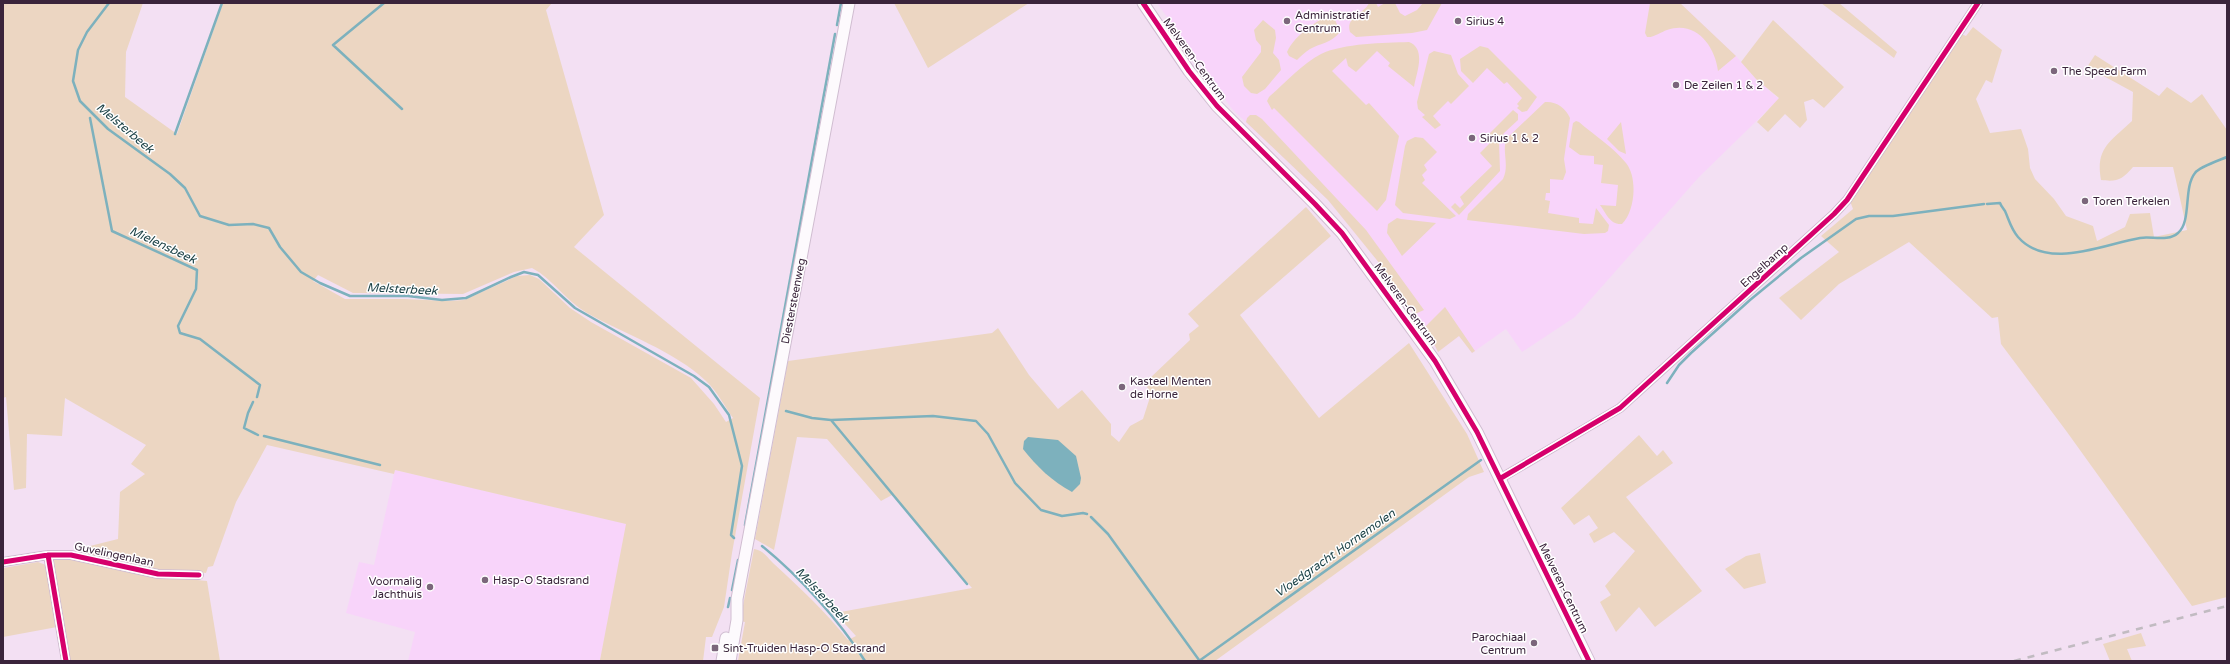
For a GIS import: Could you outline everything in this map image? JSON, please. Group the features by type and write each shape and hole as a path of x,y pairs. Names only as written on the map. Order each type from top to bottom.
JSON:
{"main road":[{"name":"Diestersteenweg","path":"730,661 737,620 737,599 849,3"},
{"name":"Melveren-Centrum","path":"1143,3 1189,71 1217,106 1342,233 1413,330 1450,384 1501,478 1589,661"},
{"name":"Diestersteenweg","path":"722,661 730,615 737,599"}],"street":[{"name":"Engelbamp","path":"1501,478 1620,408 1834,214 1847,200 1978,3"},
{"name":"Guvelingenlaan","path":"3,562 48,555 85,557 131,570 158,574 199,575"},
{"path":"48,555 66,661"}],"shaded area":[{"path":"3,3 143,3 126,52 125,97 177,134 223,3 552,3 546,10 604,215 574,247 760,398 732,553 724,607 712,637 706,637 703,661 600,660 626,524 395,470 394,474 267,445 236,502 213,566 208,567 206,573 153,571 86,554 86,547 118,539 120,492 145,474 131,464 146,445 65,398 62,436 27,434 26,488 14,490 6,397 3,398","holes":["532,268 540,273 579,308 679,360 693,370 714,389 733,418 726,422 714,404 691,378 591,322 570,308 539,279 530,275 517,276 464,300 448,301 345,299 313,281 318,275 353,293 463,294 514,272"]},
{"path":"894,3 1029,3 928,68"},
{"path":"1157,3 1680,3 1736,56 1756,79 1779,99 1699,177 1575,317 1522,352 1506,329 1472,353 1459,336 1438,352 1415,314 1380,264 1328,200 1232,109"},
{"path":"1369,3 1376,3 1378,7 1385,3 1395,3 1400,13 1405,16 1417,10 1423,3 1442,3 1427,30 1412,33 1356,37 1350,32 1350,23 1352,19 1367,7"},
{"path":"1650,3 1680,3 1736,56 1718,71 1713,53 1708,44 1695,32 1677,28 1667,30 1652,37 1647,37 1645,33"},
{"path":"1821,3 1839,3 1897,52 1894,58"},
{"path":"1332,12 1340,32 1337,36 1310,49 1297,60 1289,56 1287,52 1296,39 1307,29"},
{"path":"1263,20 1275,30 1276,38 1273,53 1279,60 1281,70 1265,89 1257,94 1251,93 1244,86 1242,77 1261,52 1261,46 1256,40 1254,30"},
{"path":"1773,20 1844,87 1824,108 1813,99 1804,102 1807,120 1800,128 1785,114 1768,132 1757,122 1779,98 1756,79 1741,62"},
{"path":"1973,27 2002,50 1992,83 1986,80 1976,99 1990,133 2021,129 2028,149 2030,168 2035,179 2054,199 2066,216 2093,226 2097,241 2125,227 2130,214 2150,213 2154,237 2187,230 2173,167 2133,167 2126,175 2119,179 2111,181 2101,180 2100,160 2106,146 2132,121 2133,92 2087,67 2095,55 2159,96 2167,87 2191,103 2202,94 2227,130 2227,597 2192,606 2067,432 2001,344 1998,317 1992,318 1909,242 1839,284 1801,320 1779,298 1839,252 1821,236 1853,209 1850,201 1961,34 1966,36"},
{"path":"1409,42 1418,50 1419,56 1414,87 1388,66 1390,63 1377,51 1356,72 1348,66 1346,58 1332,71 1366,105 1369,103 1399,136 1386,200 1377,211 1274,108 1272,110 1267,101 1269,97 1307,63 1330,50 1376,43"},
{"path":"1480,46 1488,48 1537,97 1527,111 1522,112 1517,108 1519,106 1517,104 1522,98 1507,82 1504,84 1487,68 1473,83 1461,71 1460,59"},
{"path":"1434,51 1451,55 1458,74 1469,86 1451,104 1448,101 1433,116 1441,125 1435,129 1422,117 1425,115 1418,109 1417,102 1429,54"},
{"path":"1545,102 1557,104 1566,111 1570,118 1564,159 1566,172 1563,180 1550,179 1550,193 1546,193 1545,200 1550,201 1548,213 1579,218 1579,223 1593,224 1596,208 1609,225 1608,231 1605,233 1584,234 1467,220 1468,214 1503,179 1506,168 1505,143 1507,138"},
{"path":"1513,110 1518,114 1518,120 1504,133 1499,141 1500,171 1459,215 1451,207 1455,203 1460,208 1464,204 1460,197 1492,166 1480,153 1493,140 1488,135"},
{"path":"1250,115 1256,115 1262,119 1366,230 1424,310 1415,314 1410,309 1380,264 1328,200 1246,122"},
{"path":"1576,121 1616,152 1630,169 1633,185 1632,203 1630,211 1622,224 1611,221 1600,205 1616,206 1618,185 1601,183 1603,165 1594,164 1594,156 1580,155 1569,147 1573,123"},
{"path":"1621,122 1626,154 1619,151 1607,139"},
{"path":"1415,137 1423,138 1437,152 1424,165 1427,170 1422,175 1425,180 1422,183 1456,216 1450,219 1403,213 1395,205 1405,146 1407,141"},
{"path":"1306,207 1331,236 1240,315 1319,418 1409,343 1467,434 1484,472 1469,477 1215,661 738,661 745,622 740,621 754,549 765,554 821,609 848,640 856,636 835,613 972,588 892,495 881,501 827,439 797,437 774,550 755,539 788,361 992,333 998,328 1029,375 1058,409 1082,390 1111,424 1111,435 1119,442 1130,426 1143,419 1151,394 1147,387 1149,379 1190,340 1189,334 1199,326 1188,314"},
{"path":"1397,218 1436,223 1402,256 1387,233 1388,224"},
{"path":"1445,307 1475,351 1472,353 1459,336 1438,352 1426,326"},
{"path":"1639,435 1657,456 1663,450 1673,463 1626,497 1702,591 1655,627 1639,607 1616,632 1600,602 1611,595 1605,586 1635,551 1614,532 1594,543 1589,534 1598,528 1589,515 1574,525 1561,508"},
{"name":"Hasp-O Stadsrand","path":"395,470 627,524 600,660 603,661 408,661 415,632 346,613 359,562 374,565"},
{"path":"1760,553 1766,583 1744,589 1725,569 1746,556"},
{"path":"52,558 73,559 136,574 207,581 220,661 68,661"},
{"path":"38,562 46,565 57,627 3,637 3,568"},
{"path":"2141,633 2146,646 2127,649 2132,661 2110,661 2103,644"}],"water":[{"path":"1028,437 1058,440 1076,456 1081,478 1080,484 1072,492 1045,473 1023,449 1024,441"}],"waterway":[{"name":"Melsterbeek","path":"109,3 87,32 78,50 73,81 80,101 108,129 170,174 185,188 200,216 229,225 253,224 269,228 280,247 301,272 320,283 350,296 408,296 442,300 466,298 524,272 538,275 575,308 694,376 709,387 729,415 742,466 731,535 734,538"},
{"name":"Mielensbeek","path":"175,134 222,3"},
{"path":"384,3 333,45 402,109"},
{"path":"837,25 841,3"},
{"path":"745,525 835,34"},
{"name":"Mielensbeek","path":"90,118 112,231 197,270 196,289 178,326 180,333 200,339 260,385 257,397"},
{"name":"Vloedgracht Hornemolen","path":"1987,204 2000,203 2018,237 2030,247 2045,252 2060,254 2093,249 2140,238 2165,238 2174,236 2182,228 2185,221 2189,187 2191,179 2195,173 2205,166 2227,157"},
{"path":"1667,383 1679,365 1750,300 1801,258 1856,219 1869,216 1893,216 1984,204"},
{"name":"Mielensbeek","path":"253,402 244,428 258,435"},
{"path":"786,411 812,418 831,420 933,416 976,421 988,434 1015,483 1041,510 1062,516 1083,513 1087,514"},
{"path":"831,420 967,584"},
{"name":"Mielensbeek","path":"264,436 380,465"},
{"name":"Vloedgracht Hornemolen","path":"1199,661 1481,460"},
{"path":"1091,517 1108,534 1199,660"},
{"name":"Melsterbeek","path":"762,546 790,571 818,600 843,630 865,661"},
{"path":"732,590 738,560"},
{"path":"728,607 730,598"}],"railway":[{"path":"2014,661 2227,606"}],"cycle path":[{"path":"1143,3 1189,71 1217,106 1342,233 1435,361 1477,432 1589,661"},
{"path":"1501,478 1620,408 1834,214 1847,200 1978,3"},
{"path":"48,555 66,661"},
{"path":"3,562 48,555 71,555 158,574 199,575"}],"place":[{"name":"Administratief Centrum","path":"1287,21"},
{"name":"Sirius 4","path":"1458,21"},
{"name":"The Speed Farm","path":"2054,71"},
{"name":"De Zeilen 1 & 2","path":"1676,85"},
{"name":"Sirius 1 & 2","path":"1472,138"},
{"name":"Toren Terkelen","path":"2085,201"},
{"name":"Kasteel Menten de Horne","path":"1122,387"},
{"name":"Hasp-O Stadsrand","path":"485,580"},
{"name":"Voormalig Jachthuis","path":"430,587"},
{"name":"Parochiaal Centrum","path":"1534,643"},
{"name":"Sint-Truiden Hasp-O Stadsrand","path":"715,648"}]}
